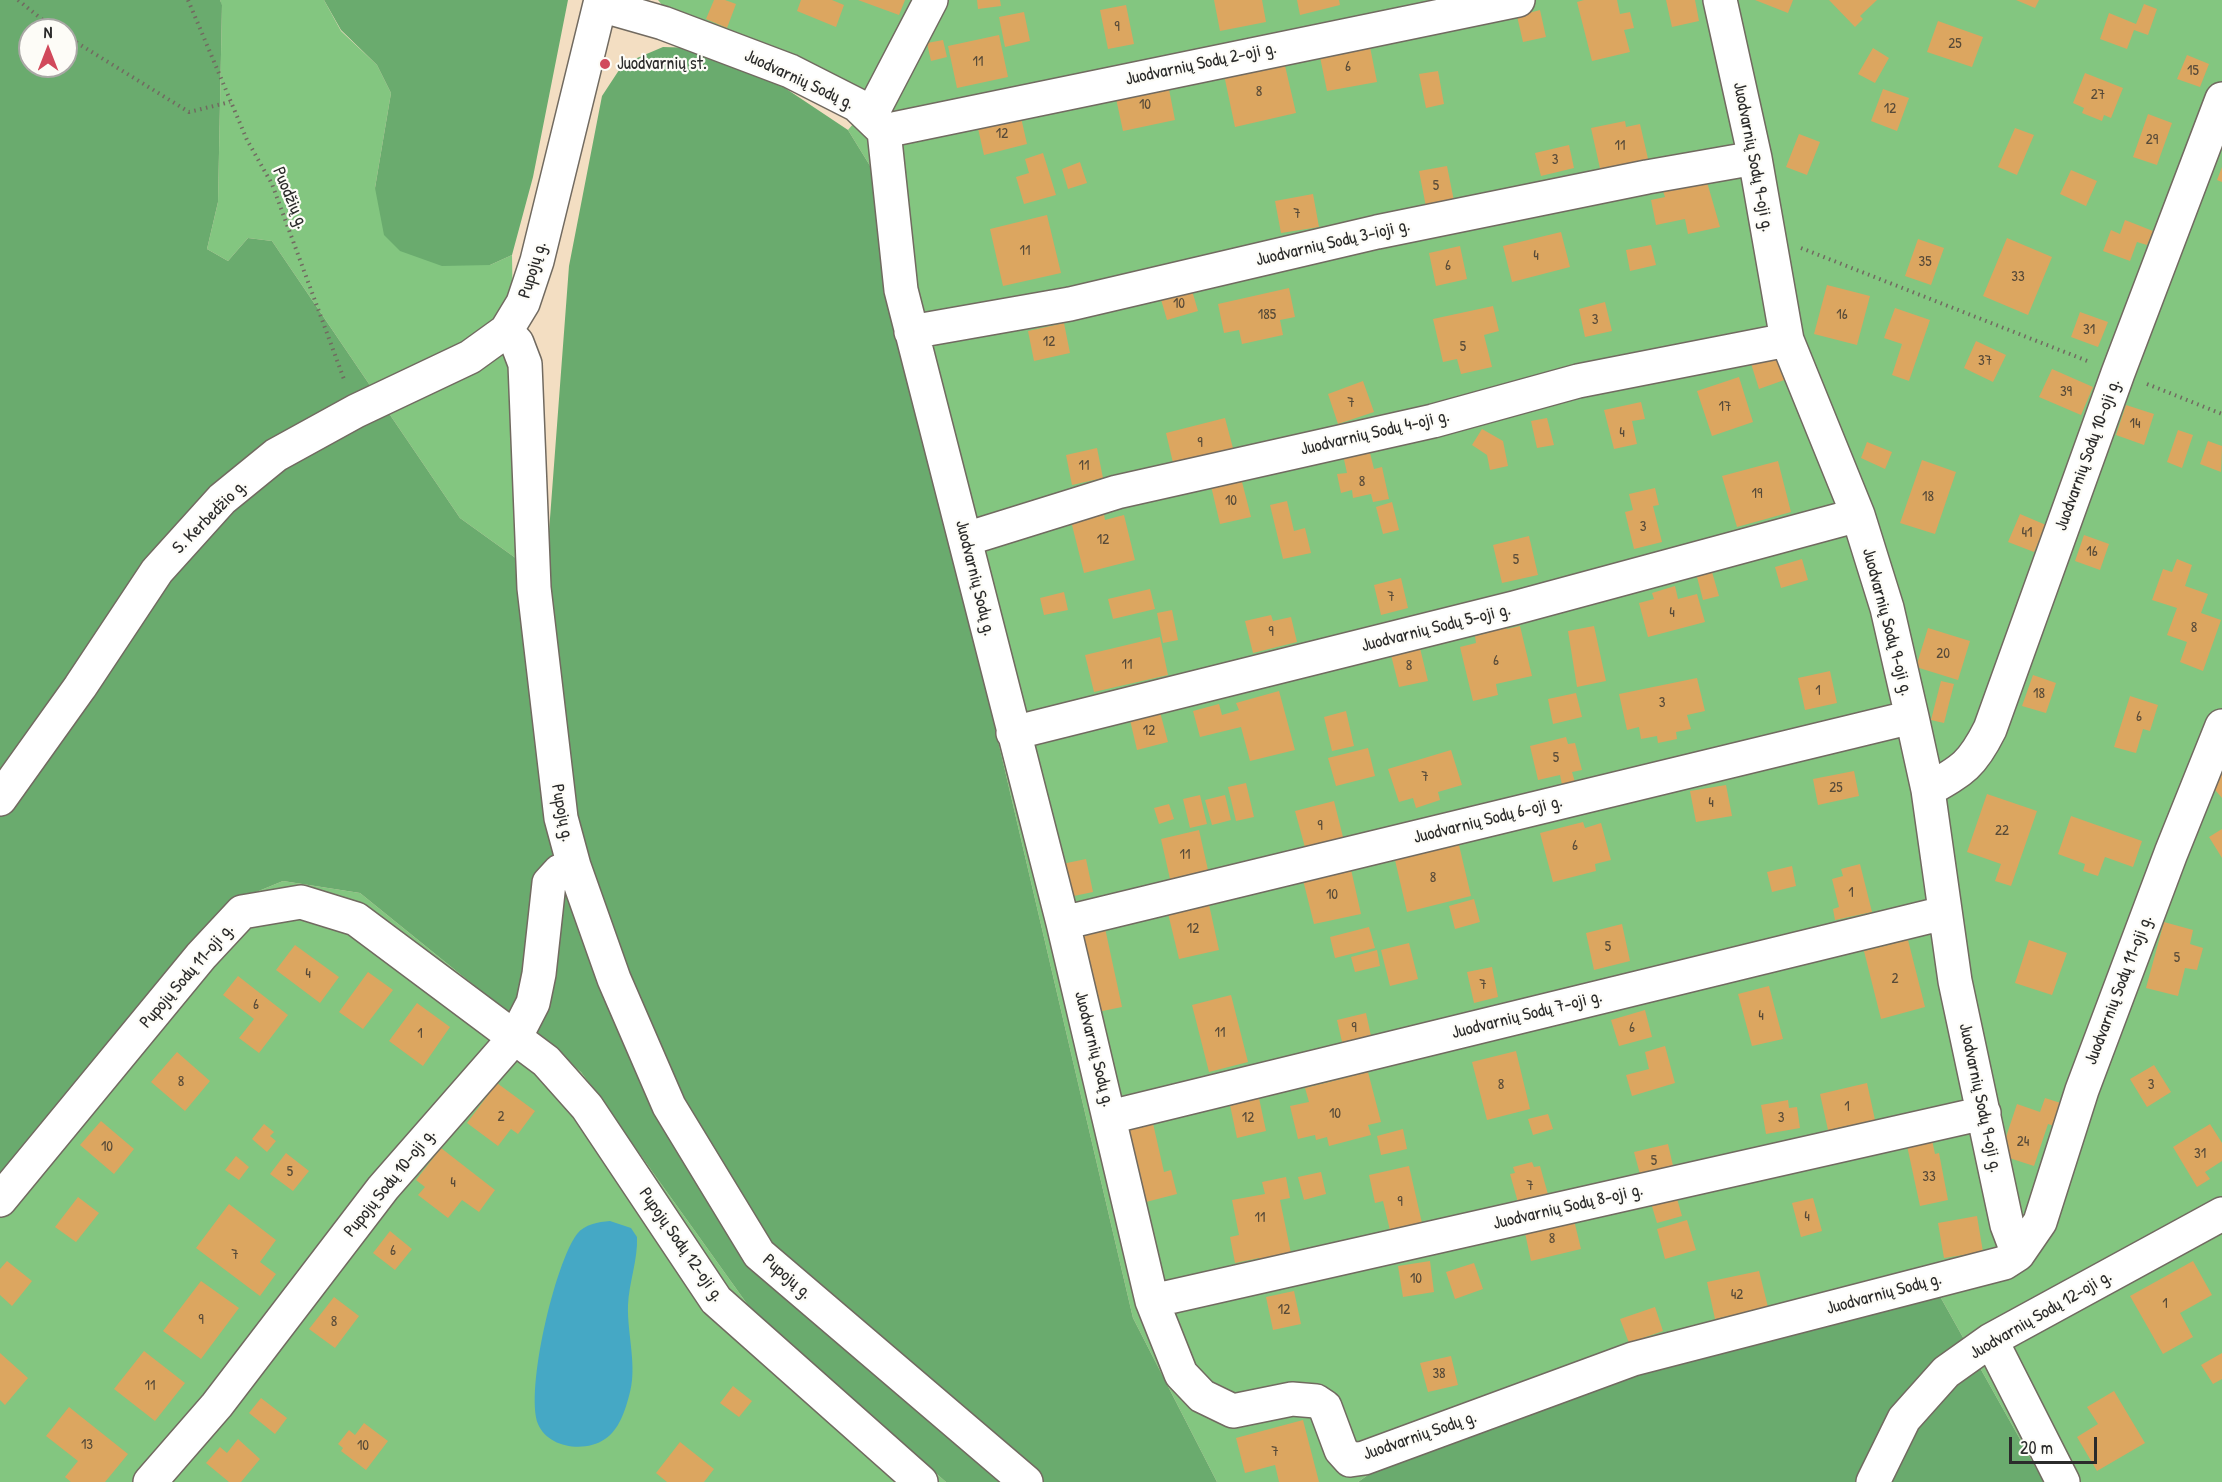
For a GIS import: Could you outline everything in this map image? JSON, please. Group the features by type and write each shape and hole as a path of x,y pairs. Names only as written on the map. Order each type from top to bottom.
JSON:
{"street":[{"path":"877,124 931,0"},
{"name":"Juodvarnių Sodų 2-oji g.","path":"877,124 1518,0"},
{"name":"Juodvarnių Sodų 9-oji g.","path":"1720,0 1755,158 1787,340 1858,515 1887,608 1928,790 1955,981 2007,1225 2018,1254"},
{"name":"Juodvarnių Sodų g.","path":"601,2 790,71 857,105 877,124 902,290 911,332 1063,923 1152,1301 1181,1374 1202,1396 1233,1410 1293,1399 1316,1401 1324,1407 1341,1450 1350,1460 1364,1458 1633,1359 2004,1263 2018,1254"},
{"name":"Pupojų g.","path":"601,2 537,261 524,303 506,331 517,342 525,364 534,588 561,818 574,866 614,979 669,1106 759,1254 1026,1482"},
{"name":"Juodvarnių Sodų 10-oji g.","path":"1928,790 1962,771 1976,756 1990,729 2118,373 2222,99"},
{"name":"Juodvarnių Sodų 3-ioji g.","path":"911,332 1070,304 1377,232 1647,177 1755,158"},
{"name":"S. Kerbedžio g.","path":"0,799 80,687 157,571 222,498 276,455 356,411 470,357 506,331"},
{"name":"Juodvarnių Sodų 4-oji g.","path":"966,539 1117,492 1433,421 1578,381 1787,340"},
{"name":"Juodvarnių Sodų 5-oji g.","path":"1013,733 1514,608 1858,515"},
{"name":"Juodvarnių Sodų 6-oji g.","path":"1063,923 1912,717"},
{"name":"Juodvarnių Sodų 11-oji g.","path":"2018,1254 2040,1222 2082,1090 2171,853 2222,726"},
{"name":"Pupojų Sodų 10-oji g.","path":"150,1482 217,1405 383,1188 516,1036 532,1003 539,974 549,883 560,871 574,866"},
{"name":"Pupojų Sodų 11-oji g.","path":"0,1200 201,956 242,912 301,902 356,919 516,1036"},
{"name":"Juodvarnių Sodų 7-oji g.","path":"1110,1117 1944,913"},
{"name":"Pupojų Sodų 12-oji g.","path":"516,1036 546,1061 587,1107 716,1300 921,1482"},
{"name":"Juodvarnių Sodų 8-oji g.","path":"1152,1301 1984,1113"},
{"name":"Juodvarnių Sodų 12-oji g.","path":"1873,1482 1904,1419 1946,1372 1991,1340 2217,1228"},
{"path":"1991,1340 2063,1482"}],"path":[{"path":"18,0 41,18"},
{"name":"Puodžių g.","path":"188,0 247,140 272,184 356,411"},
{"path":"78,43 189,112 230,102"},
{"path":"1768,235 2222,414"}],"green space":[{"path":"0,0 220,0 222,5 218,202 207,249 228,261 248,238 272,241 460,518 517,559 547,558 569,266 602,96 623,64 663,47 695,48 785,88 848,130 872,169 901,326 1133,1318 1217,1482 946,1482 755,1315 581,1072 360,893 283,881 227,904 0,1184"},
{"path":"220,0 324,0 341,31 377,65 391,93 375,188 490,265 512,255 517,559 460,518 272,241 248,238 228,261 207,249 218,202 222,6"},
{"path":"324,0 568,0 533,177 512,255 490,265 442,266 400,251 384,235 375,188 391,93 377,65 341,30"},
{"path":"658,0 2222,0 2222,1482 2044,1482 1937,1291 1375,1470 1358,1482 1217,1482 1133,1318 901,326 872,169 848,130 868,106 667,11"},
{"path":"283,881 360,893 581,1072 755,1315 946,1482 0,1482 0,1184 227,904"},
{"path":"1937,1291 2044,1482 1358,1482 1375,1470 1407,1434"}],"water":[{"path":"610,1221 631,1228 637,1237 628,1305 632,1385 623,1414 610,1435 588,1446 568,1446 550,1438 538,1424 535,1407 536,1384 544,1327 560,1271 568,1249 577,1234 588,1226"}],"building":[{"path":"714,0 725,0 736,4 727,28 706,19"},
{"path":"801,0 832,0 844,5 836,27 797,11"},
{"path":"858,0 905,0 899,15"},
{"path":"977,0 1000,0 1001,6 978,9"},
{"path":"1214,0 1262,0 1266,22 1220,31"},
{"path":"1297,0 1339,0 1340,5 1300,15"},
{"path":"1617,0 1620,14 1630,12 1634,28 1624,30 1630,52 1592,61 1577,2"},
{"path":"1666,0 1695,0 1699,21 1672,27"},
{"path":"1755,0 1793,0 1788,13"},
{"path":"1829,0 1877,0 1860,16 1863,19 1855,27"},
{"path":"2016,0 2039,0 2035,8"},
{"path":"2144,4 2157,9 2148,35 2134,30 2127,49 2100,39 2109,13 2136,24"},
{"path":"1126,5 1134,44 1108,49 1100,10"},
{"path":"1540,10 1546,37 1523,42 1517,16"},
{"path":"1024,12 1030,41 1005,47 999,17"},
{"path":"1938,21 1983,37 1972,67 1927,52"},
{"path":"999,35 1008,77 957,88 948,46"},
{"path":"943,40 947,57 931,61 927,43"},
{"path":"1369,42 1377,82 1327,91 1319,52"},
{"path":"1873,48 1889,58 1875,83 1858,74"},
{"path":"2187,55 2209,64 2200,87 2177,79"},
{"path":"1283,57 1296,113 1235,127 1223,70"},
{"path":"1438,71 1444,104 1426,108 1419,74"},
{"path":"2085,73 2123,88 2111,118 2104,115 2102,121 2082,113 2084,108 2073,103"},
{"path":"1167,79 1175,120 1123,131 1114,89"},
{"path":"1883,89 1909,98 1897,131 1871,121"},
{"path":"1020,113 1027,144 984,155 977,124"},
{"path":"2148,114 2172,123 2157,165 2133,157"},
{"path":"1625,121 1626,127 1640,124 1649,163 1601,173 1591,128"},
{"path":"2015,128 2034,135 2017,175 1998,167"},
{"path":"1799,134 1820,142 1807,175 1786,167"},
{"path":"1569,145 1574,168 1541,176 1535,153"},
{"path":"1043,153 1056,195 1024,204 1016,177 1029,173 1025,159"},
{"path":"1080,162 1087,183 1068,189 1062,169"},
{"path":"1447,166 1454,201 1426,207 1419,171"},
{"path":"2222,167 2222,182 2217,180"},
{"path":"2071,170 2097,181 2086,206 2060,194"},
{"path":"1707,182 1720,227 1688,234 1685,219 1656,225 1651,200 1665,197 1663,191"},
{"path":"1313,194 1319,227 1281,233 1275,201"},
{"path":"1047,215 1061,273 1003,286 990,229"},
{"path":"2125,220 2153,231 2147,245 2137,242 2130,261 2103,251 2111,230 2120,234"},
{"path":"1561,232 1570,267 1512,282 1503,246"},
{"path":"2007,238 2052,257 2028,315 1983,296"},
{"path":"1918,239 1944,248 1931,285 1905,276"},
{"path":"1651,245 1656,265 1630,271 1626,250"},
{"path":"1460,246 1467,279 1436,286 1429,253"},
{"path":"1827,285 1870,296 1857,345 1814,334"},
{"path":"1191,287 1198,311 1167,320 1160,296"},
{"path":"1289,288 1295,317 1280,320 1283,335 1242,344 1239,330 1224,333 1218,304"},
{"path":"1605,302 1612,331 1585,337 1579,309"},
{"path":"1493,306 1499,331 1484,335 1492,367 1461,374 1457,359 1443,362 1433,319"},
{"path":"1895,308 1930,320 1909,381 1892,375 1902,344 1884,338"},
{"path":"2080,312 2108,322 2098,347 2071,337"},
{"path":"1064,323 1070,353 1034,361 1028,331"},
{"path":"1976,341 2006,355 1993,382 1964,368"},
{"path":"1774,350 1790,378 1759,389 1749,357"},
{"path":"2052,369 2093,387 2081,415 2039,397"},
{"path":"1739,377 1753,422 1712,436 1697,391"},
{"path":"1363,381 1374,412 1338,424 1328,394"},
{"path":"1641,402 1645,419 1632,421 1637,444 1614,449 1604,410"},
{"path":"2126,405 2154,414 2144,445 2116,435"},
{"path":"1225,418 1234,452 1174,467 1166,433"},
{"path":"1547,418 1554,445 1537,448 1531,421"},
{"path":"1482,429 1503,441 1508,466 1490,470 1487,455 1472,445"},
{"path":"2178,430 2193,435 2182,468 2167,462"},
{"path":"2208,441 2222,446 2221,472 2200,464"},
{"path":"1867,442 1892,452 1885,469 1861,458"},
{"path":"1097,448 1103,478 1072,485 1066,455"},
{"path":"1369,449 1374,469 1382,467 1389,499 1373,502 1371,494 1353,498 1352,490 1341,493 1337,474 1347,473 1343,455"},
{"path":"1922,460 1956,472 1935,534 1900,523"},
{"path":"1778,461 1791,512 1737,527 1722,476"},
{"path":"1241,478 1251,517 1220,524 1211,486"},
{"path":"1655,488 1659,505 1653,506 1662,542 1634,549 1625,512 1633,510 1629,494"},
{"path":"1287,501 1294,531 1305,528 1311,553 1283,559 1270,505"},
{"path":"1392,502 1399,530 1383,534 1376,507"},
{"path":"1103,509 1105,520 1124,515 1135,560 1084,573 1070,517"},
{"path":"2020,514 2046,525 2034,552 2008,542"},
{"path":"2084,535 2109,544 2100,570 2075,561"},
{"path":"1529,536 1538,575 1502,583 1493,545"},
{"path":"1802,559 1808,580 1781,588 1775,567"},
{"path":"2177,559 2192,565 2185,586 2208,594 2201,613 2221,620 2203,671 2180,662 2187,642 2167,635 2177,608 2152,600 2163,569 2172,572"},
{"path":"1712,572 1719,596 1703,600 1697,577"},
{"path":"1401,578 1408,608 1381,615 1374,585"},
{"path":"1675,586 1678,599 1697,594 1705,622 1648,637 1639,603 1654,599 1652,593"},
{"path":"1150,589 1155,609 1113,619 1108,599"},
{"path":"1064,592 1068,610 1044,615 1040,598"},
{"path":"1172,610 1178,640 1163,643 1157,613"},
{"path":"1271,615 1273,621 1291,617 1297,642 1253,653 1245,621"},
{"path":"1506,623 1507,629 1520,626 1532,676 1496,684 1498,695 1473,701 1460,647 1476,643 1475,636 1487,633 1486,628"},
{"path":"1594,626 1606,681 1577,687 1568,631"},
{"path":"1928,628 1970,641 1958,680 1916,667"},
{"path":"1160,637 1168,675 1094,692 1085,655"},
{"path":"1419,644 1428,681 1399,687 1390,651"},
{"path":"1830,671 1837,703 1805,710 1798,678"},
{"path":"2033,675 2056,683 2046,713 2022,706"},
{"path":"1697,678 1705,711 1687,715 1691,729 1676,732 1677,739 1658,743 1657,736 1641,739 1639,727 1627,730 1619,694"},
{"path":"1941,681 1954,684 1944,723 1931,720"},
{"path":"1279,691 1295,750 1250,761 1241,727 1200,737 1193,711 1219,704 1222,715 1239,710 1236,703"},
{"path":"1576,693 1582,717 1553,724 1548,699"},
{"path":"2130,696 2158,705 2150,731 2143,729 2136,753 2114,747"},
{"path":"1346,711 1354,746 1332,751 1324,717"},
{"path":"1160,712 1168,742 1137,750 1130,720"},
{"path":"1566,737 1568,744 1575,743 1582,770 1572,772 1575,782 1562,785 1560,775 1538,780 1530,746"},
{"path":"1368,748 1375,776 1336,786 1328,758"},
{"path":"1451,750 1462,785 1438,792 1440,800 1416,808 1413,798 1399,802 1388,769"},
{"path":"1854,771 1859,796 1818,805 1813,779"},
{"path":"2222,773 2222,798 2210,784"},
{"path":"1246,783 1254,817 1236,821 1228,787"},
{"path":"1726,785 1732,816 1696,822 1690,791"},
{"path":"1987,794 2037,811 2011,886 1995,881 2001,864 1967,852"},
{"path":"1200,795 1207,824 1190,828 1183,799"},
{"path":"1225,795 1231,820 1212,825 1205,800"},
{"path":"1334,801 1344,841 1306,851 1295,811"},
{"path":"1169,804 1174,819 1159,824 1154,808"},
{"path":"2071,816 2142,841 2133,867 2105,857 2098,876 2083,871 2085,864 2058,854"},
{"path":"1583,822 1585,828 1601,823 1611,860 1595,864 1596,871 1553,882 1540,833"},
{"path":"2222,829 2222,858 2209,837"},
{"path":"1199,830 1208,870 1170,879 1161,839"},
{"path":"1459,845 1471,896 1407,912 1395,860"},
{"path":"1086,859 1093,892 1069,897 1062,864"},
{"path":"1860,864 1872,912 1835,920 1833,909 1839,907 1832,879 1843,876 1841,869"},
{"path":"1350,865 1361,914 1314,924 1302,876"},
{"path":"1792,866 1796,886 1772,892 1767,872"},
{"path":"1474,899 1480,922 1455,929 1449,906"},
{"path":"1208,900 1219,950 1179,959 1167,909"},
{"path":"2164,922 2193,930 2190,944 2203,948 2197,970 2185,968 2178,996 2146,988"},
{"path":"1622,924 1630,961 1594,970 1586,933"},
{"path":"1369,927 1375,948 1335,958 1330,937"},
{"path":"1105,928 1122,1007 1093,1013 1076,934"},
{"path":"1908,940 1925,1007 1881,1019 1864,951"},
{"path":"2029,940 2067,953 2052,995 2015,983"},
{"path":"1409,943 1418,979 1390,986 1381,950"},
{"path":"295,945 339,977 320,1003 276,970"},
{"path":"1377,950 1380,966 1355,972 1351,957"},
{"path":"1492,967 1498,997 1474,1003 1467,972"},
{"path":"368,972 393,990 363,1029 339,1012"},
{"path":"238,976 288,1015 259,1053 239,1038 254,1019 223,995"},
{"path":"1769,986 1783,1039 1752,1046 1738,994"},
{"path":"1231,995 1248,1062 1209,1072 1192,1005"},
{"path":"417,1003 450,1027 423,1066 389,1041"},
{"path":"1645,1010 1652,1037 1619,1046 1611,1020"},
{"path":"1366,1013 1371,1036 1342,1042 1337,1020"},
{"path":"1665,1046 1675,1083 1632,1096 1626,1075 1649,1069 1645,1052"},
{"path":"1516,1051 1530,1109 1487,1120 1472,1062"},
{"path":"177,1052 210,1081 185,1111 151,1082"},
{"path":"2154,1065 2171,1092 2147,1107 2130,1079"},
{"path":"1368,1072 1381,1122 1368,1125 1371,1135 1329,1146 1327,1137 1316,1140 1315,1135 1298,1139 1290,1106 1309,1102 1305,1088"},
{"path":"497,1083 535,1111 518,1134 511,1129 498,1146 467,1123"},
{"path":"1867,1083 1875,1120 1828,1130 1820,1094"},
{"path":"1259,1098 1266,1131 1237,1138 1230,1105"},
{"path":"2045,1098 2067,1105 2060,1128 2048,1124 2034,1166 2000,1155 2017,1104 2040,1112"},
{"path":"1788,1100 1789,1108 1797,1107 1800,1128 1766,1134 1761,1105"},
{"path":"1548,1114 1553,1129 1533,1135 1528,1119"},
{"path":"1152,1119 1164,1172 1171,1170 1177,1194 1146,1202 1128,1125"},
{"path":"101,1121 134,1149 114,1174 80,1145"},
{"path":"264,1124 274,1132 270,1136 276,1141 267,1152 252,1139"},
{"path":"2210,1124 2222,1143 2222,1161 2205,1172 2210,1179 2197,1187 2173,1147"},
{"path":"1403,1129 1407,1149 1381,1155 1377,1136"},
{"path":"1931,1135 1935,1154 1939,1153 1948,1200 1920,1206 1906,1141"},
{"path":"1668,1144 1674,1170 1641,1178 1634,1152"},
{"path":"441,1148 495,1190 479,1212 462,1200 448,1218 418,1195 425,1187 416,1180"},
{"path":"286,1153 309,1171 293,1191 270,1174"},
{"path":"236,1156 249,1167 239,1180 225,1170"},
{"path":"1532,1162 1534,1167 1540,1166 1549,1198 1519,1206 1510,1174 1515,1173 1513,1167"},
{"path":"1409,1166 1424,1232 1392,1239 1383,1201 1375,1203 1369,1175"},
{"path":"1321,1172 1326,1194 1304,1200 1298,1177"},
{"path":"1286,1177 1290,1198 1280,1200 1292,1258 1260,1264 1259,1258 1235,1263 1230,1237 1239,1235 1232,1200 1265,1194 1262,1182"},
{"path":"1676,1195 1682,1216 1657,1223 1651,1203"},
{"path":"78,1197 99,1213 76,1242 55,1227"},
{"path":"1813,1198 1822,1231 1801,1237 1792,1203"},
{"path":"229,1204 276,1240 260,1262 276,1274 260,1296 196,1248"},
{"path":"1573,1216 1581,1249 1531,1261 1524,1228"},
{"path":"1977,1216 1983,1252 1944,1258 1938,1223"},
{"path":"1687,1220 1696,1250 1665,1259 1657,1229"},
{"path":"390,1231 412,1249 395,1270 373,1253"},
{"path":"7,1261 32,1281 12,1306 0,1295 0,1269"},
{"path":"1430,1261 1434,1292 1403,1297 1398,1266"},
{"path":"2193,1261 2212,1295 2180,1313 2193,1337 2163,1354 2130,1296"},
{"path":"1474,1263 1483,1289 1455,1299 1446,1272"},
{"path":"1759,1271 1768,1307 1715,1319 1707,1282"},
{"path":"201,1281 239,1308 201,1359 163,1331"},
{"path":"1294,1291 1301,1324 1273,1330 1266,1297"},
{"path":"334,1297 359,1316 335,1348 309,1329"},
{"path":"1655,1307 1663,1331 1629,1343 1620,1319"},
{"path":"144,1351 185,1383 155,1421 114,1389"},
{"path":"0,1353 28,1378 5,1405 0,1400"},
{"path":"2222,1353 2222,1379 2213,1384 2201,1365"},
{"path":"1451,1356 1458,1385 1428,1392 1420,1363"},
{"path":"733,1386 752,1401 739,1417 720,1403"},
{"path":"2114,1391 2145,1443 2097,1471 2077,1437 2098,1424 2087,1407"},
{"path":"261,1398 287,1418 275,1434 249,1413"},
{"path":"69,1407 128,1454 105,1482 71,1482 65,1477 78,1461 46,1436"},
{"path":"1303,1420 1319,1482 1279,1482 1275,1465 1245,1473 1236,1438"},
{"path":"364,1423 388,1441 366,1470 341,1451 343,1448 338,1444 349,1430 355,1435"},
{"path":"238,1439 260,1459 241,1482 229,1482 206,1463 220,1447 227,1453"},
{"path":"680,1442 714,1469 704,1482 667,1482 656,1473"}],"place":[{"name":"Juodvarnių st.","path":"605,64"}]}
